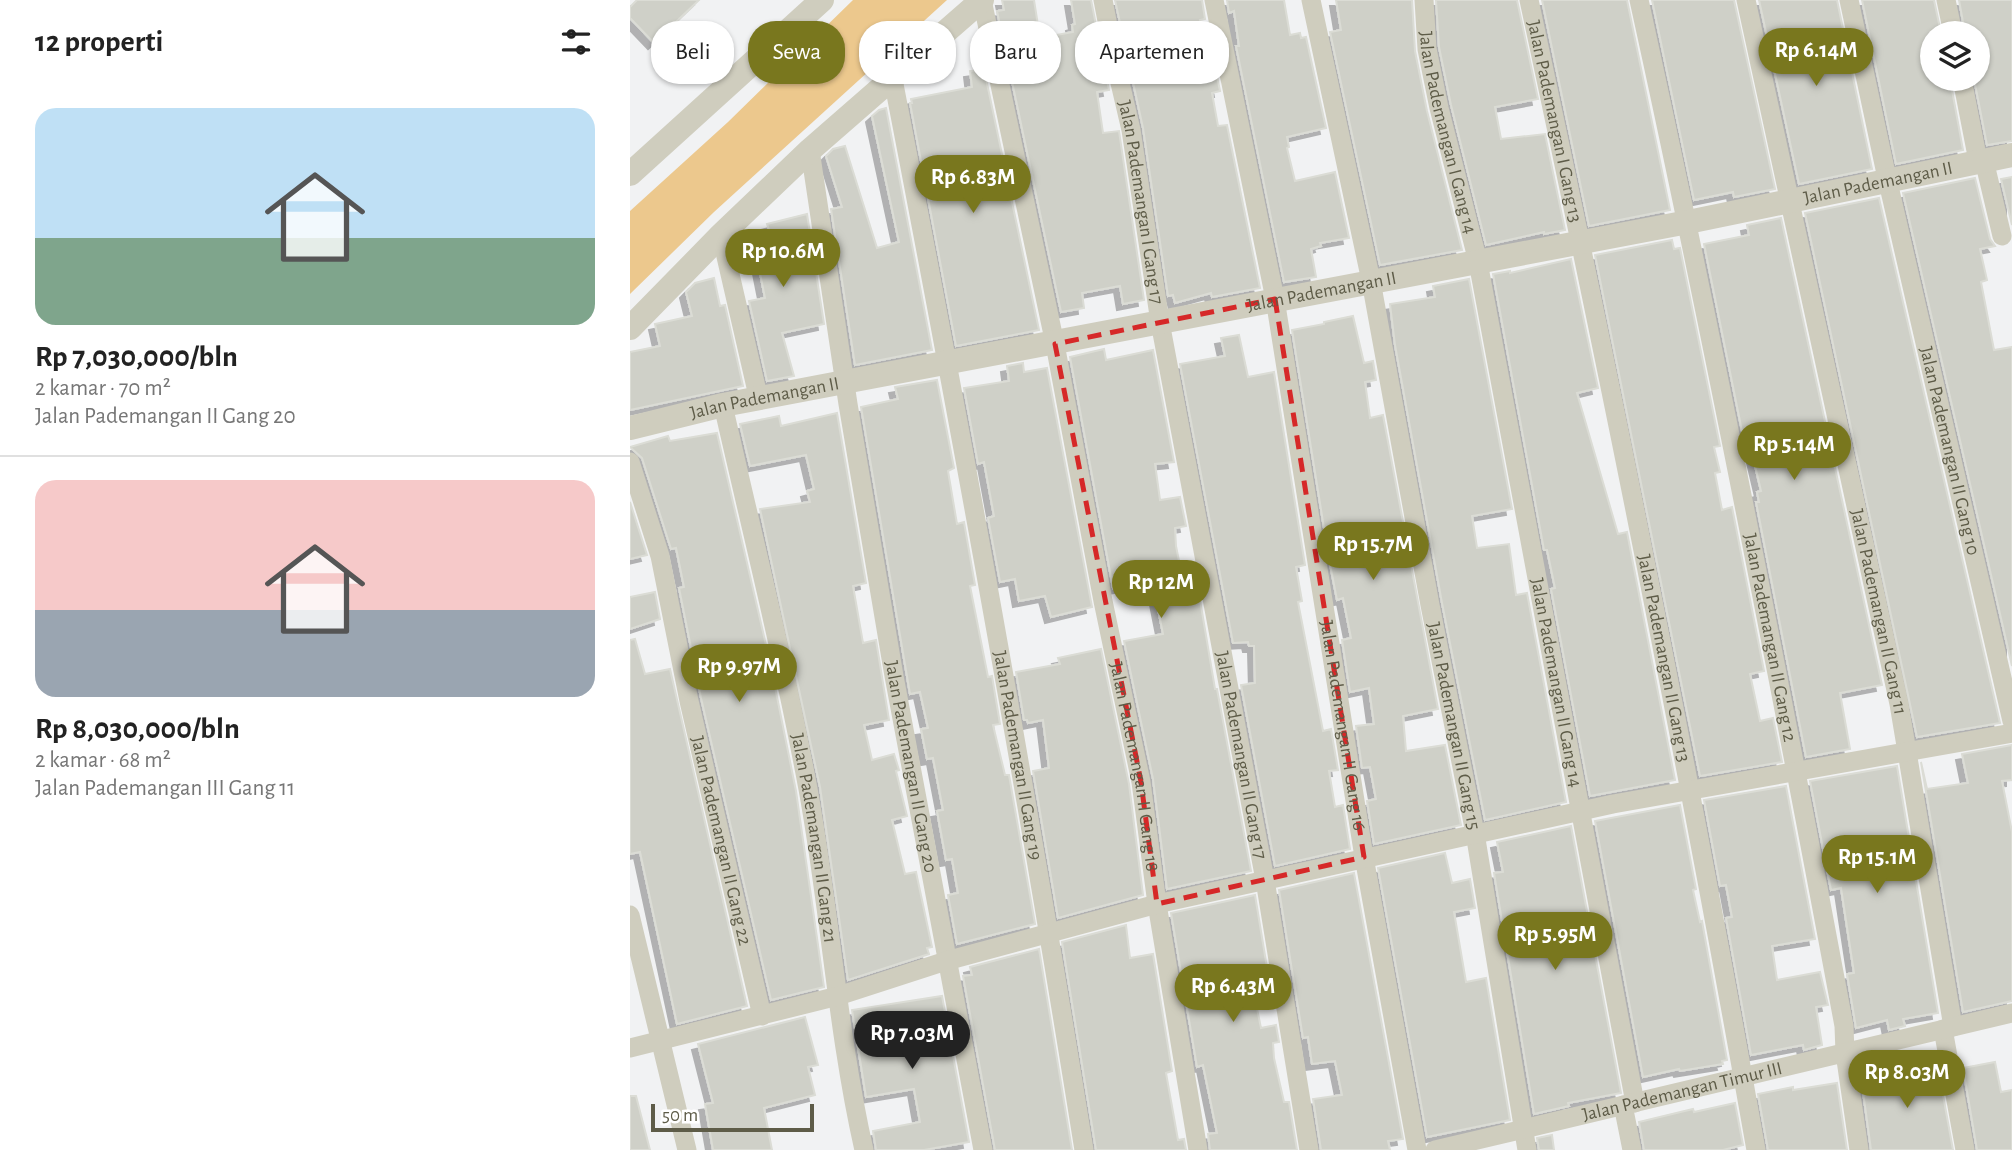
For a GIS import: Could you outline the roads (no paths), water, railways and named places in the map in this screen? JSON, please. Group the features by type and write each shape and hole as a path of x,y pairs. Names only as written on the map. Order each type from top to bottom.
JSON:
{"street":[{"path":"630,174 822,0"},
{"path":"956,23 982,0"},
{"name":"Jalan Pademangan II Gang 18","path":"982,0 1055,344 1106,613 1142,782 1157,904 1198,1150"},
{"name":"Jalan Pademangan I Gang 17","path":"1103,0 1134,146 1160,322"},
{"name":"Jalan Pademangan II Gang 16","path":"1214,0 1276,307 1364,857 1416,1150"},
{"name":"Jalan Pademangan II Gang 15","path":"1311,0 1371,281 1475,833 1527,1150"},
{"name":"Jalan Pademangan I Gang 14","path":"1424,0 1427,49 1433,81 1478,262"},
{"name":"Jalan Pademangan I Gang 13","path":"1529,0 1581,242"},
{"name":"Jalan Pademangan II Gang 12","path":"1639,0 1688,222 1796,771 1844,1026 1844,1053 1859,1150"},
{"name":"Jalan Pademangan II Gang 11","path":"1746,0 1908,752 1965,1150"},
{"name":"Jalan Pademangan II Gang 10","path":"1849,0 2012,721"},
{"path":"1946,0 1950,21"},
{"path":"630,328 721,235 810,150 888,84"},
{"name":"Jalan Pademangan II Gang 19","path":"895,84 948,363 1049,932 1084,1150"},
{"path":"1965,91 2002,236"},
{"name":"Jalan Pademangan II Gang 20","path":"810,150 894,676 983,1150"},
{"name":"Jalan Pademangan II","path":"630,428 723,405 1160,322 1276,307 1371,281 1688,222 2012,155"},
{"path":"721,235 759,400"},
{"name":"Jalan Pademangan II Gang 13","path":"1581,242 1691,789 1756,1150"},
{"name":"Jalan Pademangan II Gang 14","path":"1478,262 1580,812 1629,1104 1632,1150"},
{"name":"Jalan Pademangan II Gang 17","path":"1160,322 1265,880 1309,1150"},
{"name":"Jalan Pademangan II Gang 21","path":"723,405 808,789 825,894 851,1093 864,1150"},
{"name":"Jalan Pademangan II Gang 22","path":"630,462 660,556 690,701 762,1016"},
{"path":"630,1048 838,996 946,961 1157,904 1475,833 1691,789 2012,733"},
{"path":"630,915 687,1150"},
{"name":"Jalan Pademangan Timur III","path":"1435,1150 2012,1013"}]}
